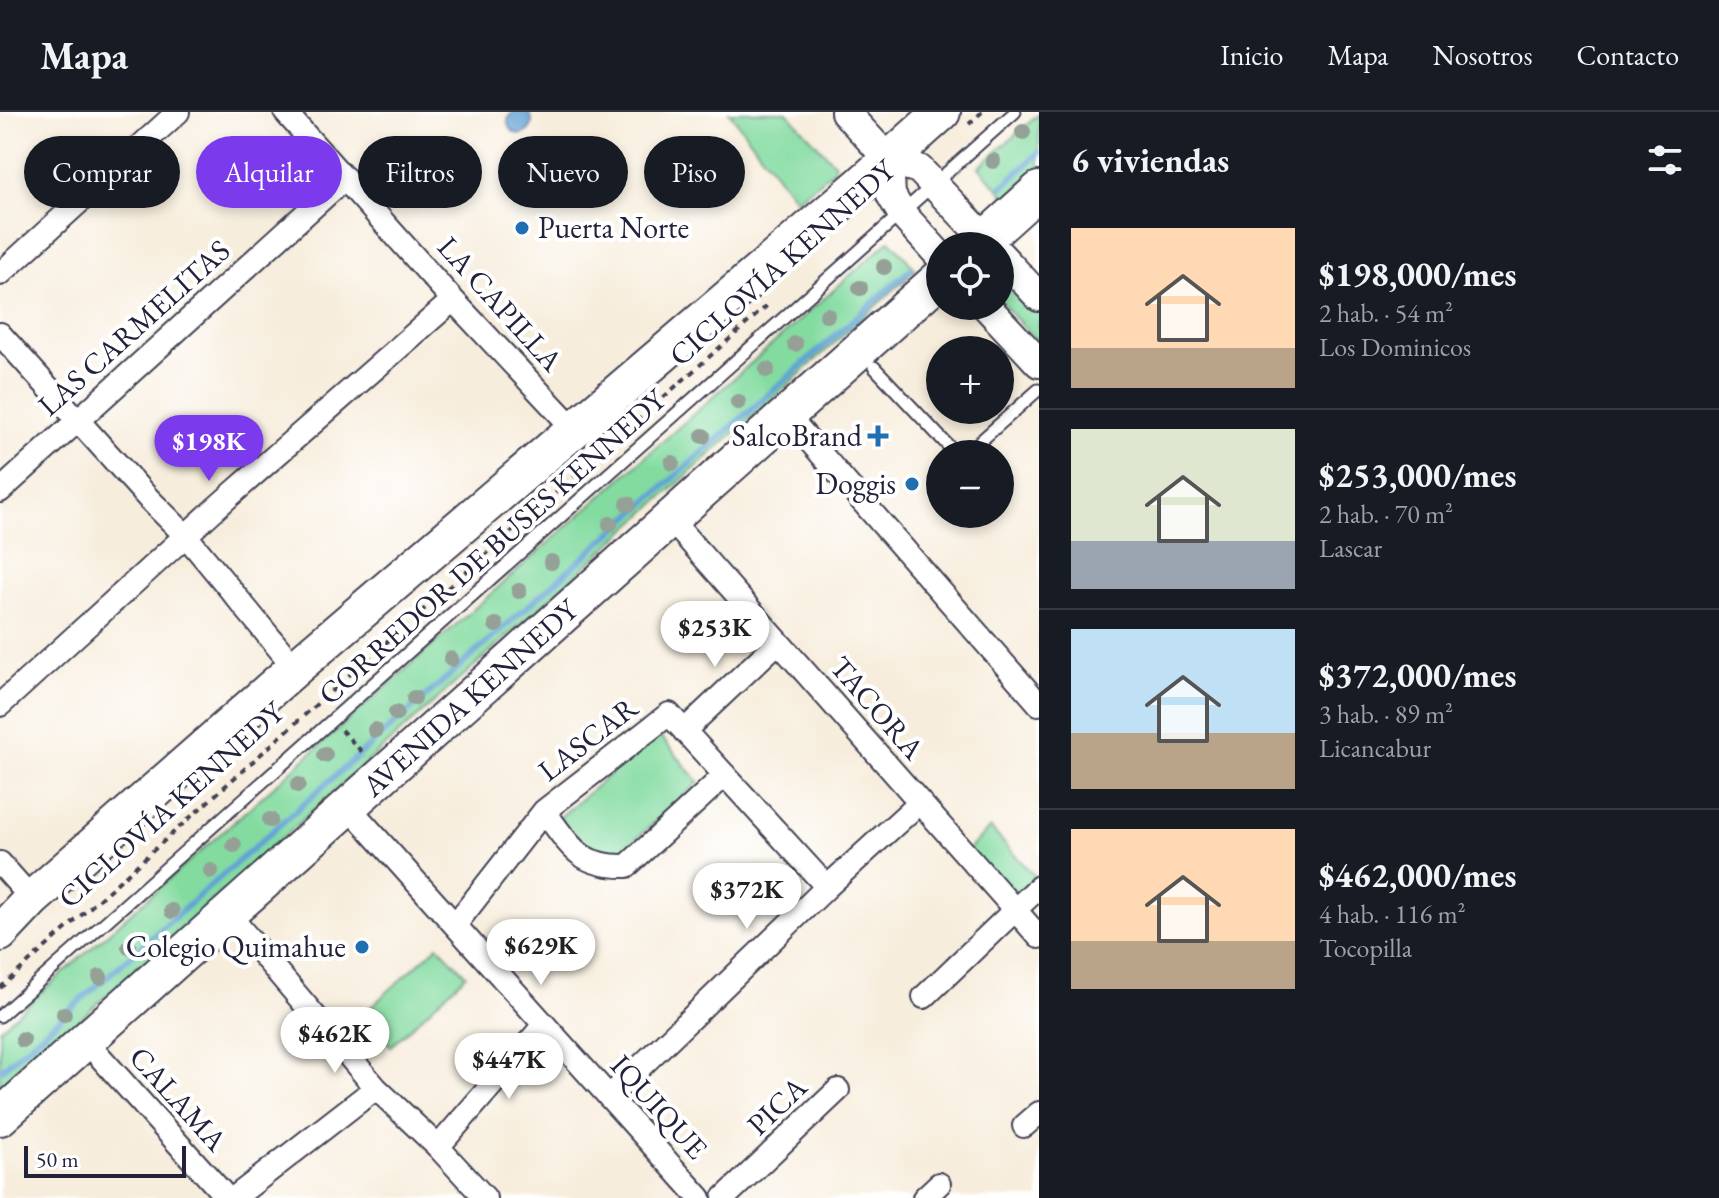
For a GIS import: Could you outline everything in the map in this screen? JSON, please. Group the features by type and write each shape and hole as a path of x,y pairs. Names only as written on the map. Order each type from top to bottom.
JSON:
{"main road":[{"path":"0,933 32,899 295,668 889,160 953,120"},
{"path":"1001,232 1039,190"},
{"name":"AVENIDA KENNEDY","path":"0,1117 926,291"}],"street":[{"path":"0,274 178,112"},
{"name":"LA CAPILLA","path":"285,112 453,300 575,430"},
{"path":"845,112 889,160 919,169 976,232"},
{"path":"889,160 891,195 902,214 926,241"},
{"name":"LAS CARMELITAS","path":"0,491 345,178"},
{"path":"1014,272 1039,297"},
{"path":"0,705 217,507 453,300"},
{"path":"999,320 1039,363"},
{"path":"0,334 187,537 295,668"},
{"path":"787,415 1039,704"},
{"name":"TACORA","path":"670,519 1039,937"},
{"name":"LASCAR","path":"455,925 544,811 676,722 778,642"},
{"path":"676,722 827,887"},
{"name":"LASCAR","path":"544,811 578,855 602,867 627,866 725,775"},
{"path":"609,1097 920,802"},
{"name":"IQUIQUE","path":"348,806 700,1198"},
{"path":"0,863 32,899"},
{"path":"924,997 1039,887"},
{"path":"228,914 376,1088 438,1147 485,1198"},
{"path":"438,1147 544,1025"},
{"name":"CALAMA","path":"85,1040 227,1198"},
{"path":"234,1198 376,1088"},
{"name":"PICA","path":"724,1198 838,1090"}],"lane":[{"name":"CORREDOR DE BUSES KENNEDY","path":"0,1016 1015,112"},
{"path":"874,367 943,440"},
{"path":"982,440 1038,390"}],"path":[{"path":"953,120 982,112"},
{"name":"CICLOVÍA KENNEDY","path":"0,988 772,301"},
{"path":"333,722 384,775"}],"green space":[{"path":"729,112 787,112 835,164 834,170 796,200"},
{"path":"1039,114 1039,169 1007,198 979,167"},
{"path":"890,240 916,270 0,1091 0,1029"},
{"path":"1014,281 1039,309 1039,344 1014,316"},
{"path":"661,737 699,782 617,856 598,854 583,846 559,818 652,738"},
{"path":"990,828 1039,881 1016,910 965,853"},
{"path":"438,946 466,975 391,1046 362,1015"}],"water":[{"path":"520,110 529,113 532,122 529,131 520,134 511,131 508,122 511,113"}],"waterway":[{"path":"1002,187 1039,153"},
{"path":"0,1071 911,269"}],"place":[{"name":"Puerta Norte","path":"522,228"},
{"name":"SalcoBrand","path":"878,436"},
{"name":"Doggis","path":"912,484"},
{"name":"Colegio Quimahue","path":"362,947"}]}
